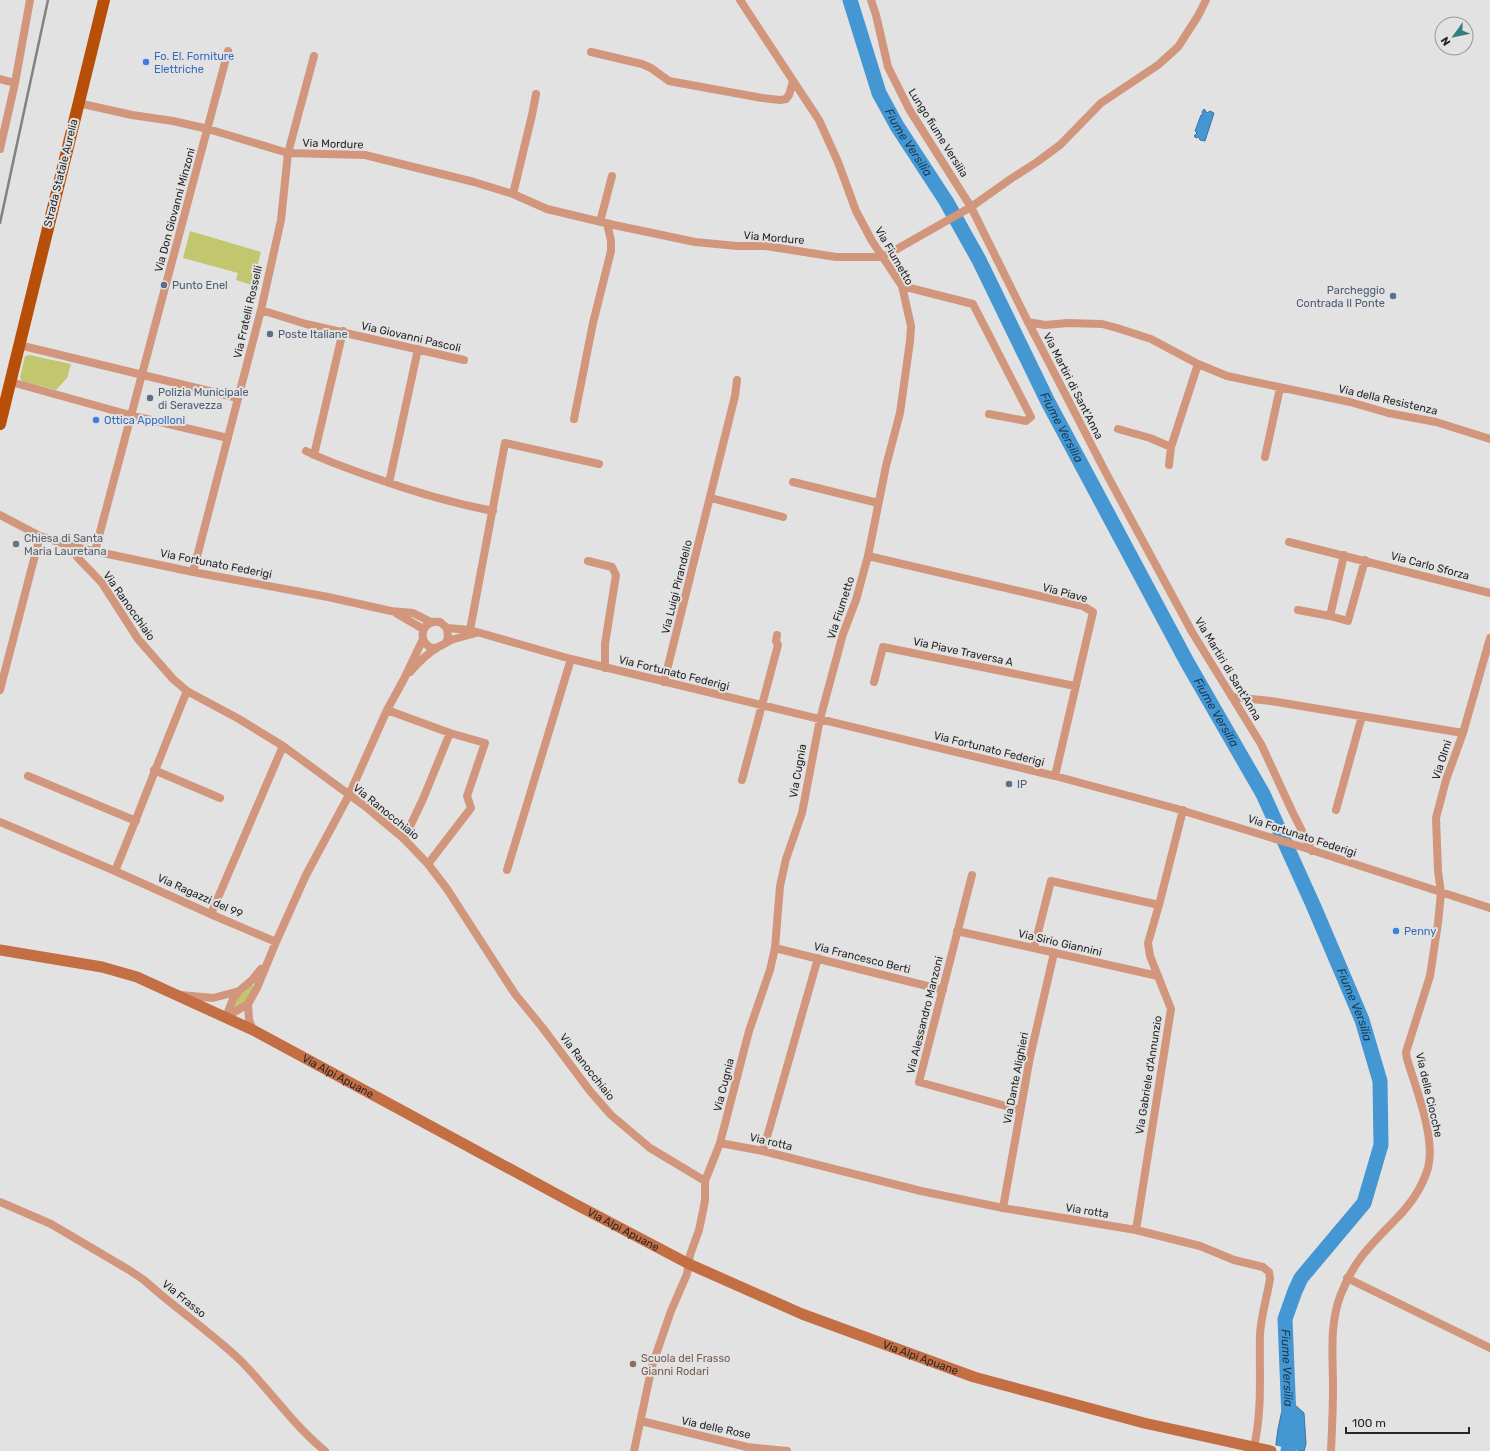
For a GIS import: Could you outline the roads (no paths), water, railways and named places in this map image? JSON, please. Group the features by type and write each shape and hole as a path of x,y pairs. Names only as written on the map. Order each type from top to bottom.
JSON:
{"main road":[{"name":"Strada Statale Aurelia","path":"0,424 104,0"},
{"name":"Via Alpi Apuane","path":"0,950 102,967 137,977 226,1017 690,1264 802,1314 974,1377 1144,1422 1271,1451"}],"street":[{"path":"0,149 15,83 30,0"},
{"name":"Via Fiumetto","path":"740,0 819,120 838,162 856,211 882,257 902,286 911,326 909,357 900,413 878,503 868,556 856,600 843,634 820,719"},
{"name":"Lungo fiume Versilia","path":"871,0 888,67 909,109 969,208"},
{"path":"882,257 969,208 1060,145 1101,103 1158,65 1170,55 1178,47 1198,16 1206,0"},
{"name":"Via Don Giovanni Minzoni","path":"95,551 130,414 228,51"},
{"path":"591,52 642,64 651,68 669,81 762,98 780,100 786,99 789,95 793,81"},
{"name":"Via Fratelli Rosselli","path":"193,572 261,310 281,220 288,153 314,56"},
{"path":"0,79 15,83"},
{"path":"513,194 536,94"},
{"name":"Via Mordure","path":"78,103 208,129 288,153 365,155 448,174 513,194 547,209 603,223 695,242 737,246 766,246 836,256 882,257"},
{"path":"574,418 592,323 611,251 611,241 603,223 612,176"},
{"name":"Via Martiri di Sant'Anna","path":"969,208 1144,544 1192,632 1261,744 1312,851"},
{"path":"902,286 973,304 1031,417 1026,421 989,414"},
{"name":"Via Giovanni Pascoli","path":"261,310 306,324 343,331 464,360"},
{"name":"Via della Resistenza","path":"1028,322 1045,325 1068,323 1102,324 1151,339 1198,364 1227,376 1350,402 1388,413 1436,422 1490,439"},
{"path":"314,455 343,331"},
{"path":"19,345 238,398"},
{"path":"389,483 418,350"},
{"path":"1169,465 1171,447 1198,364"},
{"name":"Via Luigi Pirandello","path":"664,682 711,498 735,396 737,380"},
{"path":"11,382 130,414 228,438"},
{"path":"1265,457 1280,388"},
{"path":"1118,430 1150,438 1171,447"},
{"path":"404,679 429,653 446,642 474,631 505,443 599,464"},
{"path":"306,451 389,483 432,497 461,505 493,511"},
{"path":"792,482 878,503"},
{"path":"711,498 783,517"},
{"name":"Via Fortunato Federigi","path":"0,516 40,536 70,546 193,572 328,596 391,611 413,613 431,622"},
{"path":"0,690 40,536"},
{"name":"Via Carlo Sforza","path":"1289,542 1490,593"},
{"name":"Via Ranocchiaio","path":"70,546 78,558 102,583 138,639 173,679 186,691 239,719 283,746 349,795 404,839 428,864 447,889 515,994 590,1091 611,1115 650,1148 705,1181"},
{"path":"1330,616 1344,555"},
{"name":"Via Piave","path":"868,556 1083,606 1093,612 1055,776"},
{"path":"1298,610 1330,616 1348,622 1364,560"},
{"path":"588,561 612,567 616,575 605,644 605,668"},
{"path":"391,611 423,629"},
{"path":"226,1017 248,1004 257,988 306,875 349,795 387,710 404,679 422,639 423,629 431,622 440,622 447,628 448,638 446,642"},
{"name":"Via Fortunato Federigi","path":"447,628 474,631 605,668 1055,776 1183,810 1490,908"},
{"path":"742,780 778,645 776,641 777,635"},
{"name":"Via Olmi","path":"1440,893 1436,818 1444,786 1463,733 1490,638"},
{"path":"422,639 428,646 437,648"},
{"name":"Via Piave Traversa A","path":"874,682 883,647 1075,686"},
{"path":"508,870 571,659"},
{"path":"115,871 186,691"},
{"path":"1232,696 1271,701 1463,733"},
{"path":"387,710 450,733 485,743 467,796 471,808 428,864"},
{"path":"1336,810 1362,716"},
{"name":"Via Cugnia","path":"634,1451 652,1366 690,1264 690,1254 699,1230 705,1200 705,1181 720,1143 749,1031 770,970 775,948 780,886 786,859 802,813 820,719"},
{"path":"404,839 423,799 450,733"},
{"path":"211,914 283,746"},
{"path":"154,770 220,798"},
{"path":"28,776 136,821"},
{"name":"Via Gabriele d'Annunzio","path":"1136,1230 1171,1009 1150,956 1148,943 1159,906 1183,810"},
{"name":"Via Ragazzi del 99","path":"0,822 276,942"},
{"name":"Via Alessandro Manzoni","path":"972,875 919,1082 1020,1110"},
{"path":"1034,948 1051,881 1159,906"},
{"name":"Via delle Ciocche","path":"1331,1451 1333,1388 1332,1332 1340,1296 1347,1278 1364,1252 1411,1202 1424,1179 1428,1167 1430,1152 1428,1136 1406,1052 1430,976 1440,893"},
{"name":"Via Sirio Giannini","path":"957,931 1158,976"},
{"name":"Via Francesco Berti","path":"775,948 943,990"},
{"name":"Via Dante Alighieri","path":"1003,1208 1030,1057 1054,953"},
{"path":"763,1151 818,958"},
{"path":"226,1017 233,999 267,962"},
{"path":"175,994 213,998 239,991"},
{"path":"248,1004 249,1020 252,1030"},
{"name":"Via rotta","path":"720,1143 763,1151 921,1191 1003,1208 1136,1230 1200,1246 1234,1260 1263,1267 1270,1272 1270,1279 1260,1332 1261,1387 1257,1435 1252,1451"},
{"name":"Via Frasso","path":"0,1202 51,1224 144,1280 239,1360 265,1386 315,1443 325,1451"},
{"path":"1347,1278 1490,1348"},
{"name":"Via delle Rose","path":"641,1421 747,1447 787,1451"}],"water":[{"path":"1204,109 1207,113 1210,111 1214,113 1205,141 1194,136 1197,133 1195,131 1201,115 1203,115 1202,112"},
{"path":"1285,1396 1304,1413 1306,1444 1304,1451 1275,1451"}],"waterway":[{"name":"Fiume Versilia","path":"850,0 879,93 897,126 946,201 979,260 1048,402 1187,662 1263,794 1314,907 1362,1020 1380,1081 1381,1145 1364,1203 1301,1278 1285,1319 1290,1444 1288,1451"}],"railway":[{"path":"0,223 48,0"}],"place":[{"name":"Fo. El. Forniture Elettriche","path":"146,62"},
{"name":"Punto Enel","path":"164,285"},
{"name":"Parcheggio Contrada Il Ponte","path":"1393,296"},
{"name":"Poste Italiane","path":"270,334"},
{"name":"Polizia Municipale di Seravezza","path":"150,398"},
{"name":"Ottica Appolloni","path":"96,420"},
{"name":"Chiesa di Santa Maria Lauretana","path":"16,544"},
{"name":"IP","path":"1009,784"},
{"name":"Penny","path":"1396,931"},
{"name":"Scuola del Frasso Gianni Rodari","path":"633,1364"}]}
